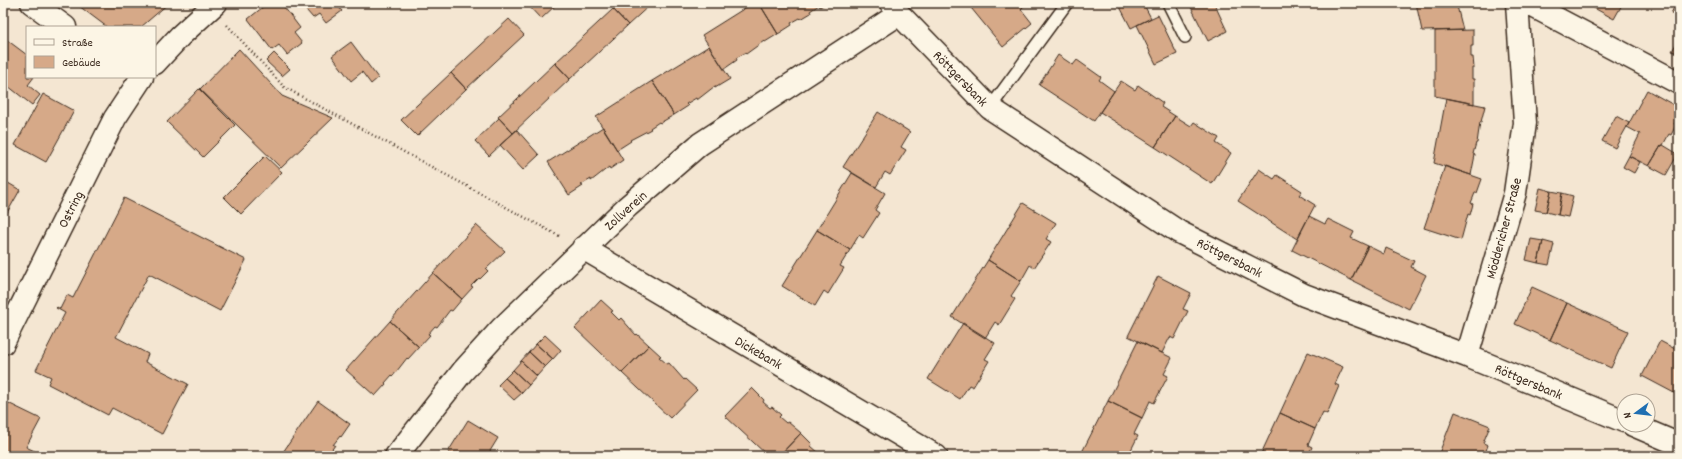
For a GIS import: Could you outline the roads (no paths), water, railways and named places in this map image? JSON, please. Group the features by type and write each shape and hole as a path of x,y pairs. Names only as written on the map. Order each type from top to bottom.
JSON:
{"street":[{"path":"32,3 64,26"},
{"name":"Möddericher Straße","path":"1467,356 1515,193 1525,123 1517,3"},
{"path":"1527,3 1679,83"},
{"path":"156,62 180,36 214,5"},
{"name":"Röttgersbank","path":"895,9 990,108 1179,232 1304,295 1467,356 1616,418"},
{"name":"Zollverein","path":"396,456 463,371 502,328 627,207 700,144 895,9"},
{"name":"Ostring","path":"3,343 115,118 138,78"},
{"name":"Dickebank","path":"583,248 936,456"},
{"path":"1652,433 1673,442 1679,447"}],"lane":[{"path":"990,108 1067,3"},
{"path":"1168,3 1185,37"}]}
